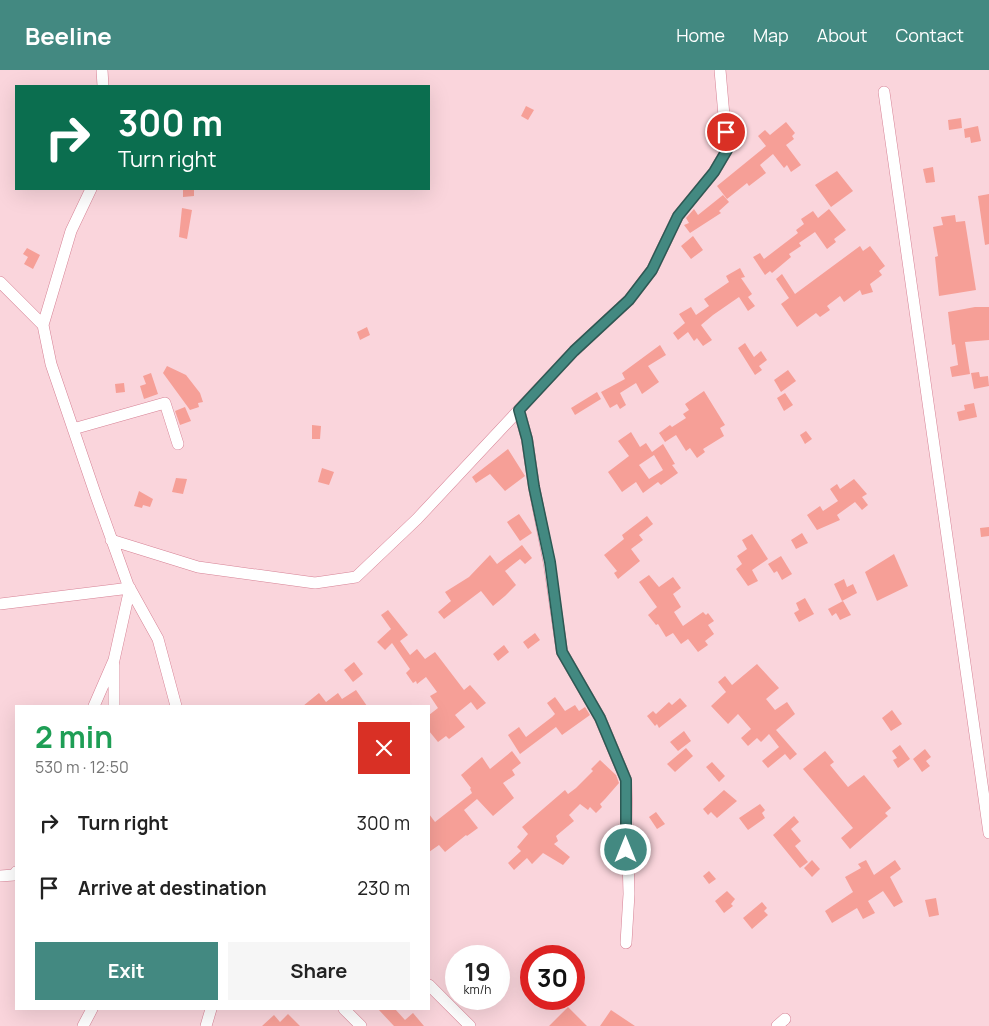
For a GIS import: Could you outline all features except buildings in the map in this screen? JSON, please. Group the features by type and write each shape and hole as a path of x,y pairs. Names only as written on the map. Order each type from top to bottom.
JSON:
{"street":[{"path":"102,70 103,85"},
{"path":"112,540 198,567 315,583 356,576 417,519 574,351 629,300 652,270 678,216 714,172 727,150 720,70"},
{"path":"884,92 989,833"},
{"path":"91,190 71,231 43,325 51,364 73,429 130,588 158,639 176,705"},
{"path":"0,282 43,325"},
{"path":"73,429 165,403 178,444"},
{"path":"519,410 527,439 534,487 550,562 562,652 600,718 626,780 629,894 626,943"},
{"path":"0,604 130,588"},
{"path":"94,705 114,660 130,588"},
{"path":"114,660 114,705"},
{"path":"0,876 15,874"},
{"path":"430,986 470,1026"},
{"path":"82,1026 91,1010"},
{"path":"206,1026 211,1010"},
{"path":"345,1010 361,1026"}],"route":[{"path":"626,850 626,780 600,718 562,652 550,562 534,487 527,439 519,410 523,408 574,351 629,300 652,270 678,216 714,172 727,150 726,132"}]}
